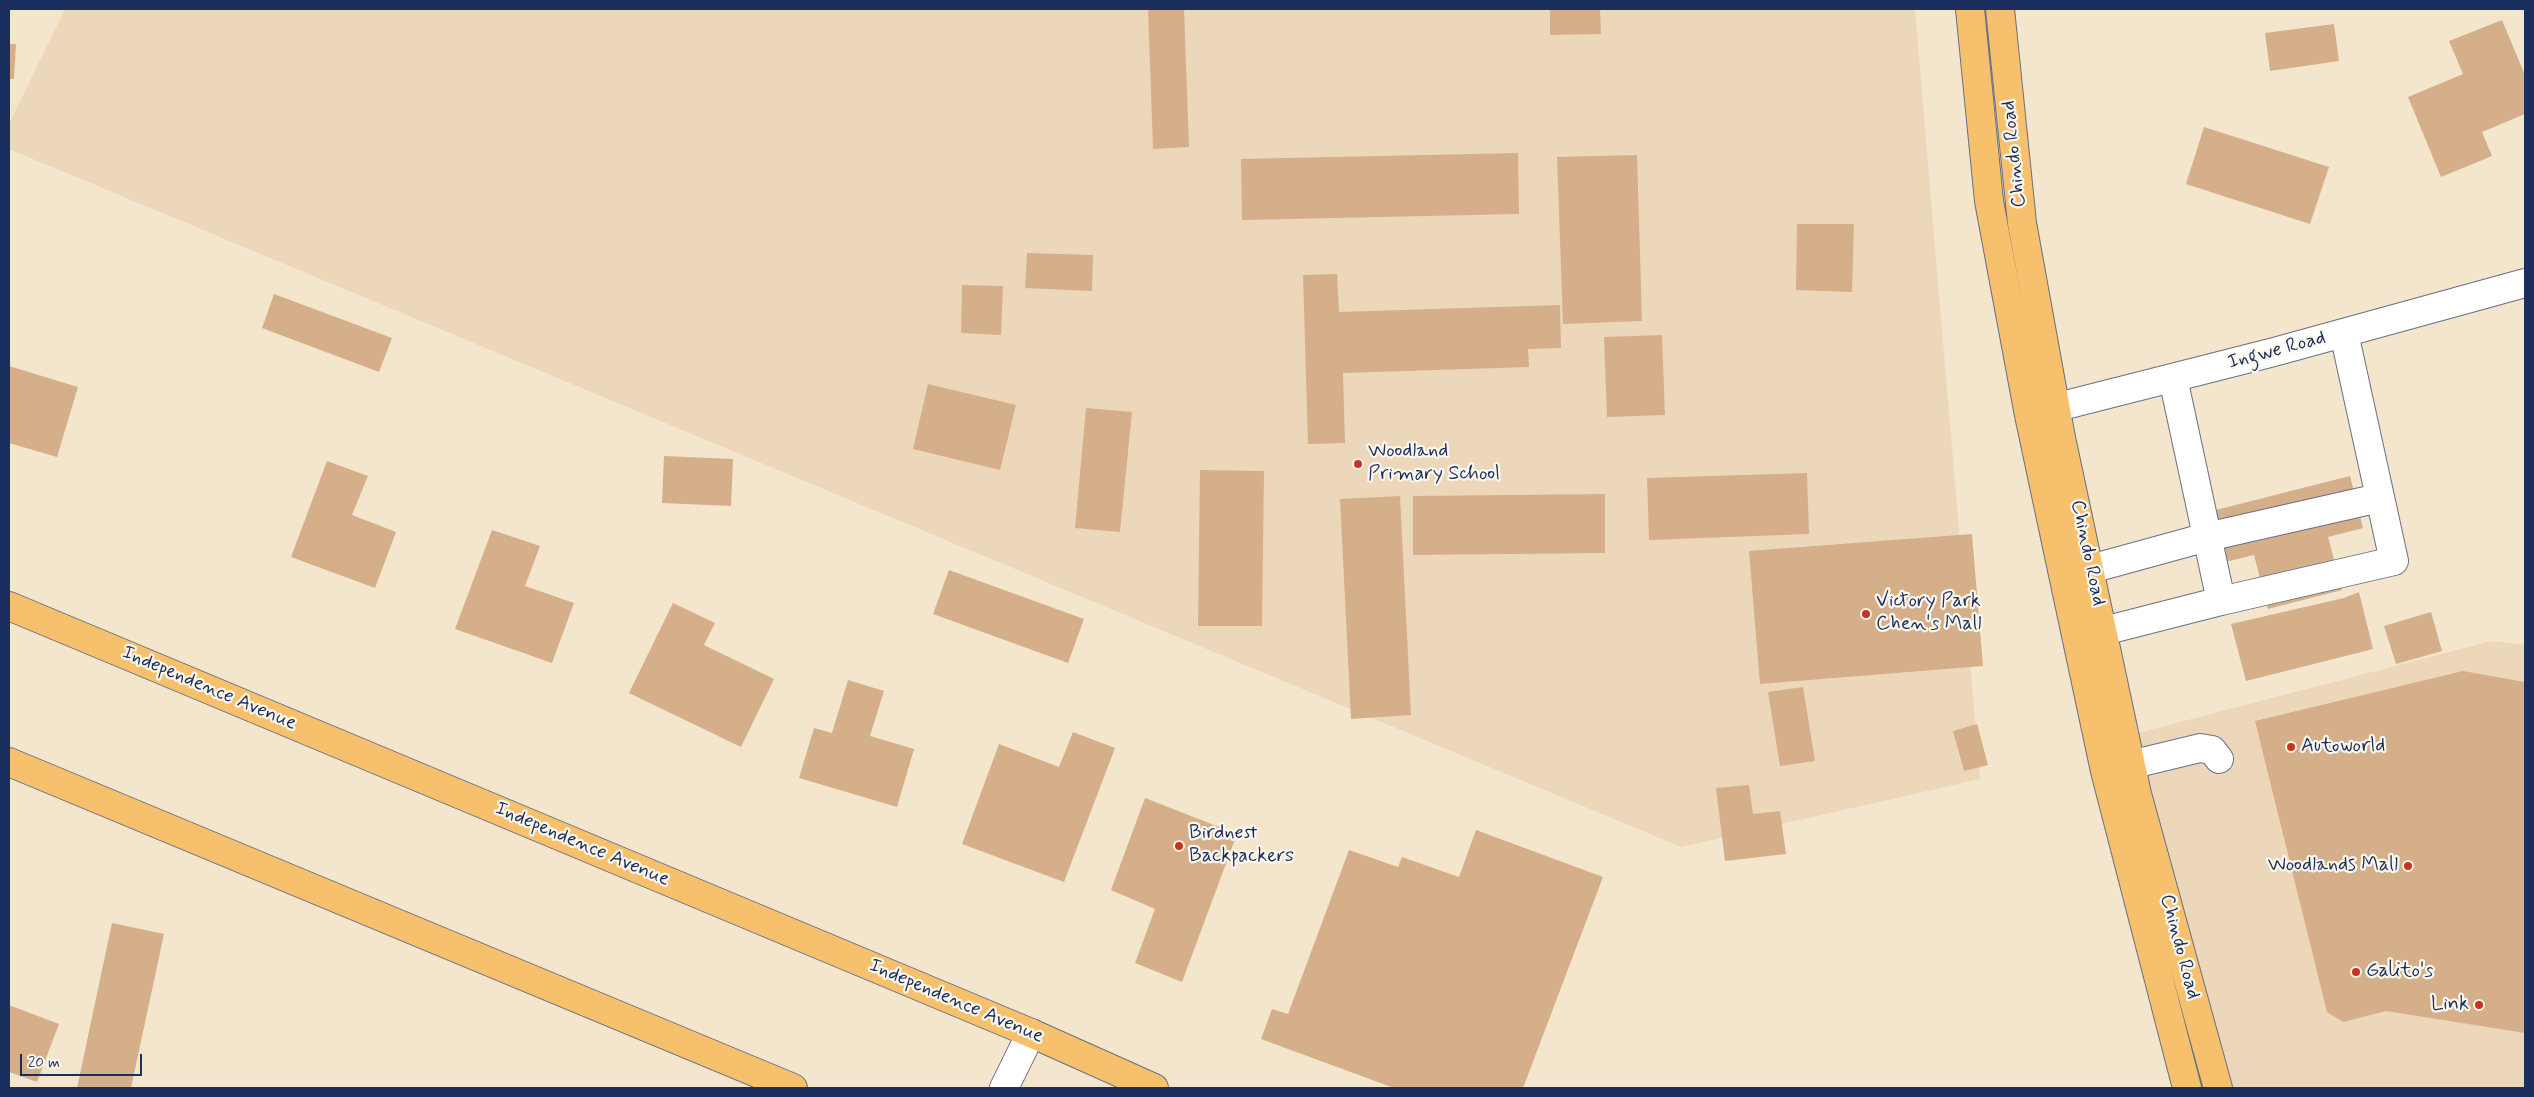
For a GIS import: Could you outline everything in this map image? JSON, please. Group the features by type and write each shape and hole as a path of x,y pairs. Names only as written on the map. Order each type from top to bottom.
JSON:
{"main road":[{"name":"Chindo Road","path":"1970,9 1989,201 2029,415 2105,772 2188,1088"},
{"name":"Chindo Road","path":"2000,9 2022,223 2056,407 2131,764 2218,1088"},
{"name":"Independence Avenue","path":"9,606 1031,1033 1154,1088"},
{"path":"9,762 793,1088"}],"street":[{"name":"Ingwe Road","path":"2029,415 2344,333 2525,283"},
{"path":"2077,638 2221,600 2394,561 2344,333"},
{"path":"2173,378 2221,600"},
{"path":"2064,576 2207,537 2379,498"},
{"path":"2105,772 2200,748 2212,750 2219,759"},
{"path":"1004,1088 1031,1033"}],"shaded area":[{"name":"Woodland Primary School","path":"65,9 1915,9 1980,779 1681,847 9,149 9,124"},
{"path":"2491,641 2525,645 2525,1088 2216,1088 2130,735"}],"building":[{"path":"1148,9 1184,9 1189,147 1153,149"},
{"path":"1550,9 1600,9 1601,34 1550,35"},
{"path":"2502,20 2525,75 2525,114 2482,132 2492,156 2441,177 2408,97 2463,74 2449,41"},
{"path":"2334,24 2339,61 2270,71 2265,33"},
{"path":"9,44 16,44 14,79 9,79"},
{"path":"2204,127 2329,167 2310,224 2186,184"},
{"path":"1518,153 1519,214 1242,220 1241,159"},
{"path":"1637,155 1642,321 1563,324 1557,157"},
{"path":"1797,224 1854,224 1852,292 1796,290"},
{"path":"1027,253 1093,255 1092,291 1025,288"},
{"path":"1337,274 1339,312 1560,305 1561,348 1528,349 1529,367 1343,373 1345,443 1308,444 1303,275"},
{"path":"962,285 1003,286 1001,335 961,333"},
{"path":"274,294 392,338 379,372 262,328"},
{"path":"1662,335 1665,415 1607,417 1604,337"},
{"path":"9,366 78,387 57,457 9,443"},
{"path":"928,384 1016,405 1000,470 913,449"},
{"path":"1086,408 1132,412 1120,532 1075,528"},
{"path":"664,456 733,459 731,506 662,503"},
{"path":"327,461 368,476 352,515 396,532 375,588 291,557"},
{"path":"1200,470 1264,471 1262,626 1198,626"},
{"path":"1807,473 1809,534 1649,540 1647,478"},
{"path":"2350,476 2363,528 2328,537 2342,590 2268,609 2254,555 2221,563 2208,512"},
{"path":"1605,494 1605,553 1413,555 1413,496"},
{"path":"1400,496 1411,715 1351,719 1340,499"},
{"path":"492,530 540,546 525,586 574,603 552,663 455,629"},
{"path":"1972,534 1983,666 1760,684 1749,551"},
{"path":"949,570 1084,619 1068,663 933,614"},
{"path":"2359,592 2373,649 2246,681 2231,624 2344,598"},
{"path":"673,603 715,623 704,645 774,679 741,747 629,693"},
{"path":"2431,612 2442,651 2396,664 2384,626"},
{"name":"Woodlands Mall","path":"2463,671 2525,682 2525,1033 2386,1011 2343,1022 2327,1012 2255,721"},
{"path":"848,680 884,691 870,736 914,749 897,807 799,778 814,728 832,733"},
{"path":"1803,687 1815,761 1780,766 1768,692"},
{"path":"1977,724 1988,765 1964,771 1953,731"},
{"path":"1073,732 1115,748 1064,882 962,844 999,744 1059,767"},
{"path":"1749,785 1753,814 1780,811 1786,854 1725,861 1716,788"},
{"path":"1145,798 1237,834 1182,982 1135,963 1155,909 1111,890"},
{"path":"1476,830 1603,877 1523,1088 1394,1088 1261,1039 1272,1009 1288,1014 1349,850 1398,867 1402,857 1459,877"},
{"path":"112,923 164,934 131,1088 77,1088"},
{"path":"9,1005 59,1024 37,1082 9,1072"}],"place":[{"name":"Woodland Primary School","path":"1358,464"},
{"name":"Victory Park Chen's Mall","path":"1866,614"},
{"name":"Autoworld","path":"2291,747"},
{"name":"Birdnest Backpackers","path":"1179,846"},
{"name":"Woodlands Mall","path":"2408,866"},
{"name":"Galito's","path":"2356,972"},
{"name":"Link","path":"2479,1005"}]}
